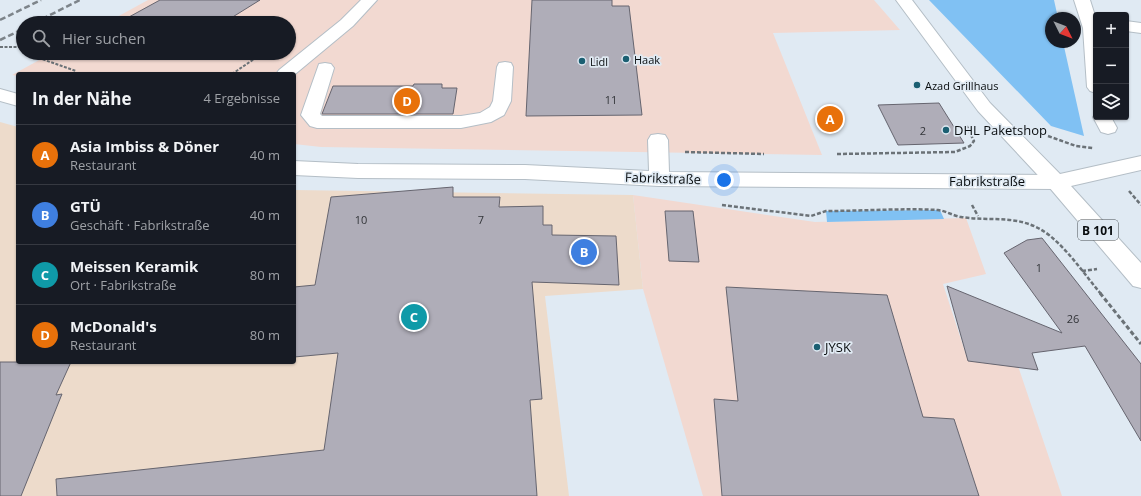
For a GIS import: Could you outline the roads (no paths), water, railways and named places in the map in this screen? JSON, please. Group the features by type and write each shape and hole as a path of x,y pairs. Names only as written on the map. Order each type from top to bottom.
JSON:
{"street":[{"path":"286,72 347,23 369,0"},
{"path":"904,0 984,107 1056,182"},
{"path":"1082,0 1092,20 1091,28 1096,84"},
{"path":"1129,26 1141,28"},
{"path":"325,68 310,115 317,122 454,122 484,118 498,110 502,101 506,67"},
{"path":"0,94 16,99"},
{"path":"658,146 659,179"},
{"name":"Fabrikstraße","path":"296,168 358,172 524,172 659,179 786,182 1056,182 1141,163"},
{"name":"B 101","path":"1056,182 1141,279"}],"railway":[{"path":"0,20 41,0"},
{"path":"48,16 80,0"},
{"path":"0,40 16,32"}],"place":[{"name":"Haak","path":"626,59"},
{"name":"Lidl","path":"582,61"},
{"name":"Azad Grillhaus","path":"917,85"},
{"name":"McDonald's","path":"407,101"},
{"name":"Asia Imbiss & Döner","path":"830,119"},
{"name":"DHL Paketshop","path":"946,130"},
{"name":"GTÜ","path":"584,252"},
{"name":"Meissen Keramik","path":"414,317"},
{"name":"JYSK","path":"817,347"}]}
